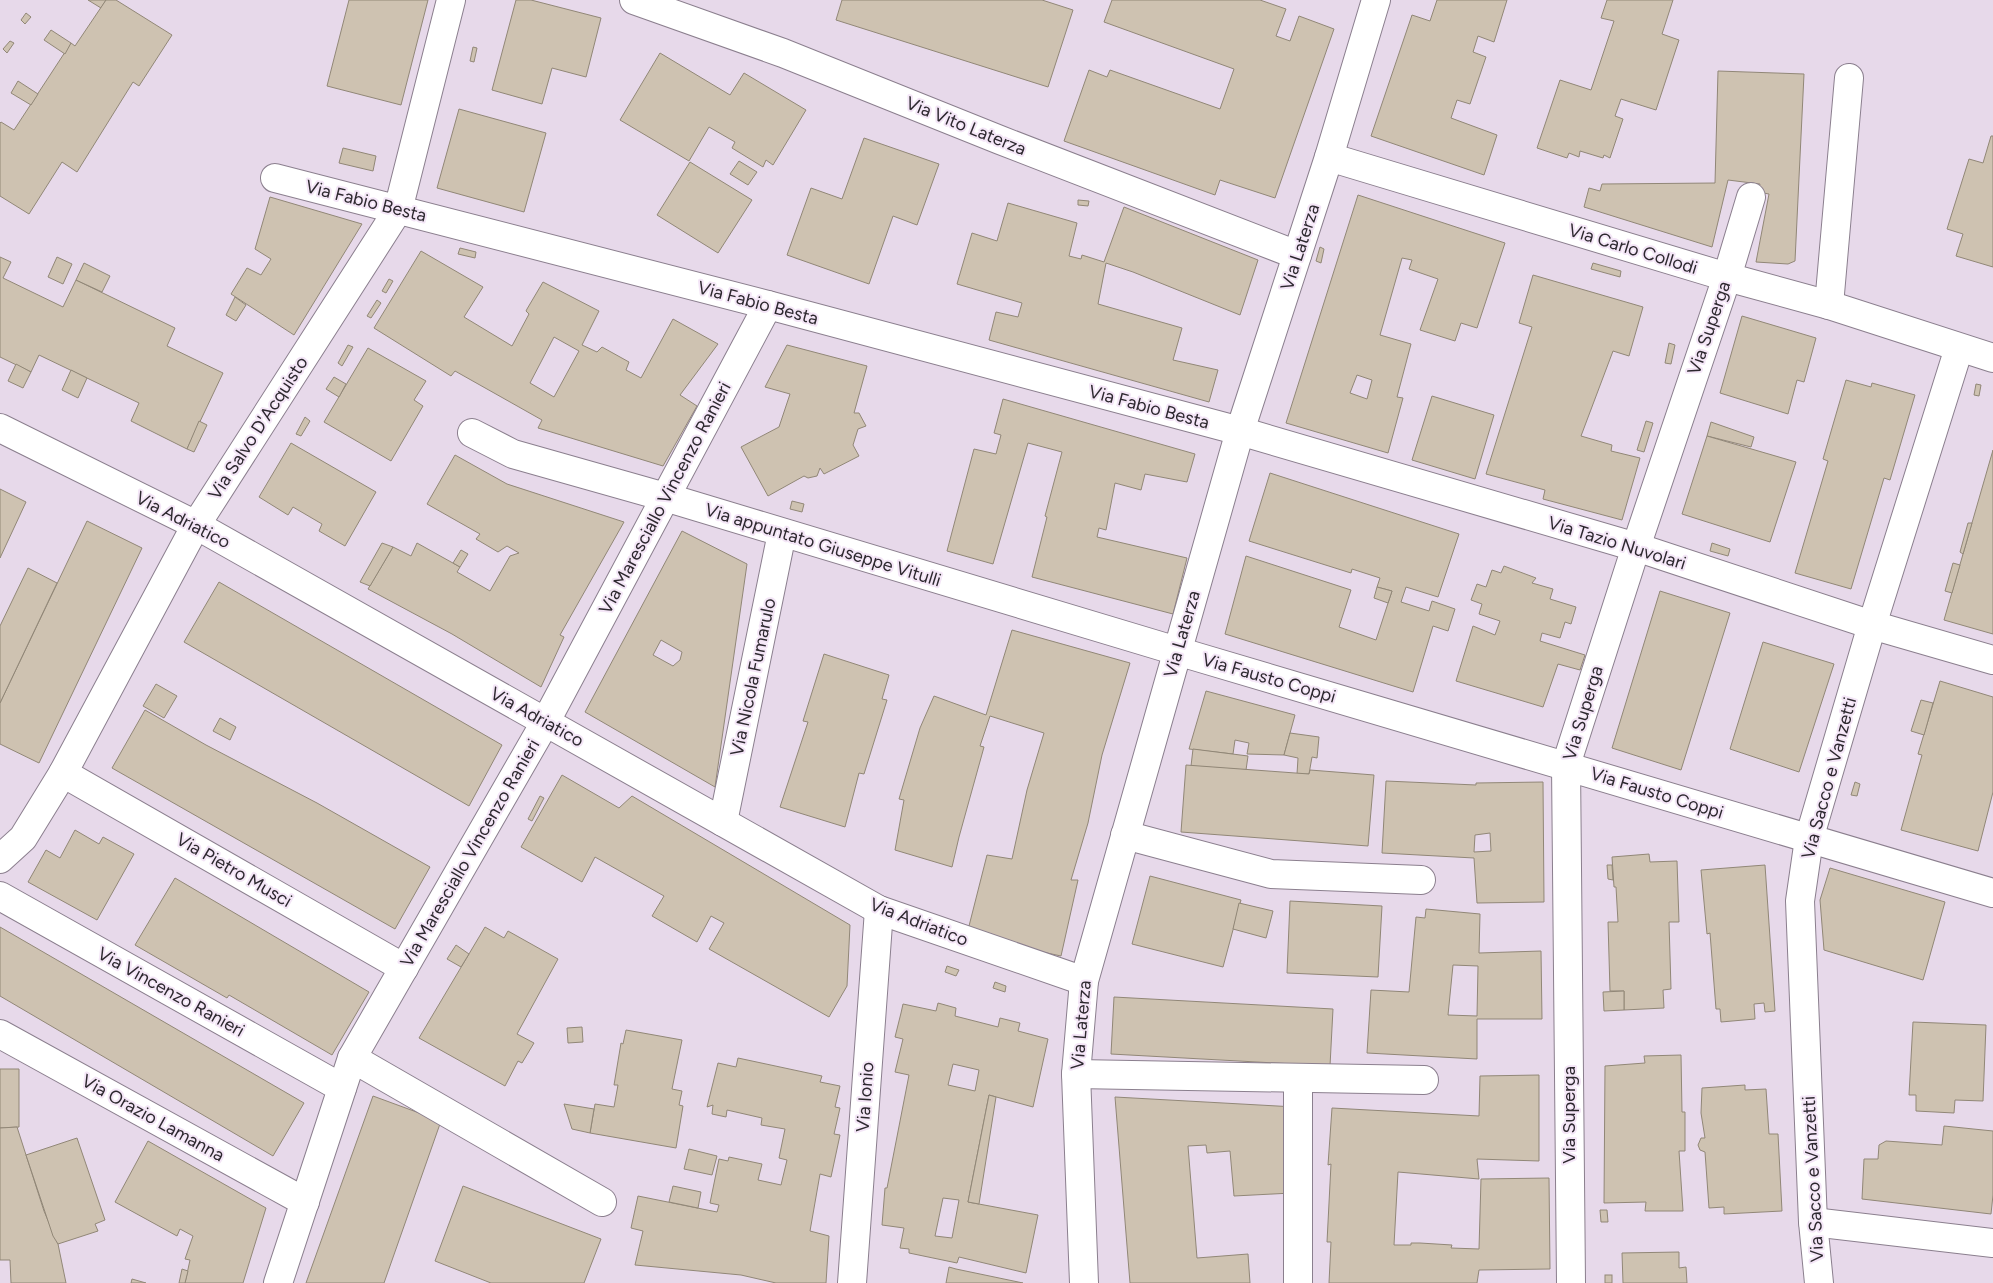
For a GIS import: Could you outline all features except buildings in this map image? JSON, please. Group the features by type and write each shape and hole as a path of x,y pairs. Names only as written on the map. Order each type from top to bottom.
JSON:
{"street":[{"name":"Via Salvo D'Acquisto","path":"0,859 23,838 63,773 196,525 398,210 451,0"},
{"name":"Via Vito Laterza","path":"634,0 783,53 1000,140 1298,255"},
{"name":"Via Laterza","path":"1084,1283 1076,1074 1084,981 1240,431 1329,158 1376,0"},
{"path":"1829,305 1849,78"},
{"name":"Via Carlo Collodi","path":"1329,158 1726,277 1829,305 1993,358"},
{"name":"Via Fabio Besta","path":"275,178 768,305 1240,431"},
{"name":"Via Superga","path":"1571,1283 1566,765 1751,197"},
{"name":"Via Maresciallo Vincenzo Ranieri","path":"278,1283 352,1058 546,721 768,305"},
{"name":"Via Sacco e Vanzetti","path":"1819,1283 1812,1222 1800,901 1809,839 1872,624 1959,348"},
{"name":"Via Adriatico","path":"0,428 196,525 879,910 1084,981"},
{"name":"Via Tazio Nuvolari","path":"1240,431 1636,547 1872,624 1993,660"},
{"name":"Via appuntato Giuseppe Vitulli","path":"472,433 513,454 665,497 1177,651"},
{"name":"Via Nicola Fumarulo","path":"723,822 782,532"},
{"name":"Via Fausto Coppi","path":"1177,651 1993,892"},
{"name":"Via Pietro Musci","path":"63,773 404,968"},
{"path":"1125,835 1271,874 1421,880"},
{"name":"Via Vincenzo Ranieri","path":"0,896 342,1088"},
{"name":"Via Ionio","path":"852,1283 879,910"},
{"name":"Via Orazio Lamanna","path":"0,1034 305,1202"},
{"path":"352,1058 602,1202"},
{"path":"1076,1074 1424,1080"},
{"path":"1298,1078 1298,1283"},
{"path":"1812,1222 1993,1243"}]}
